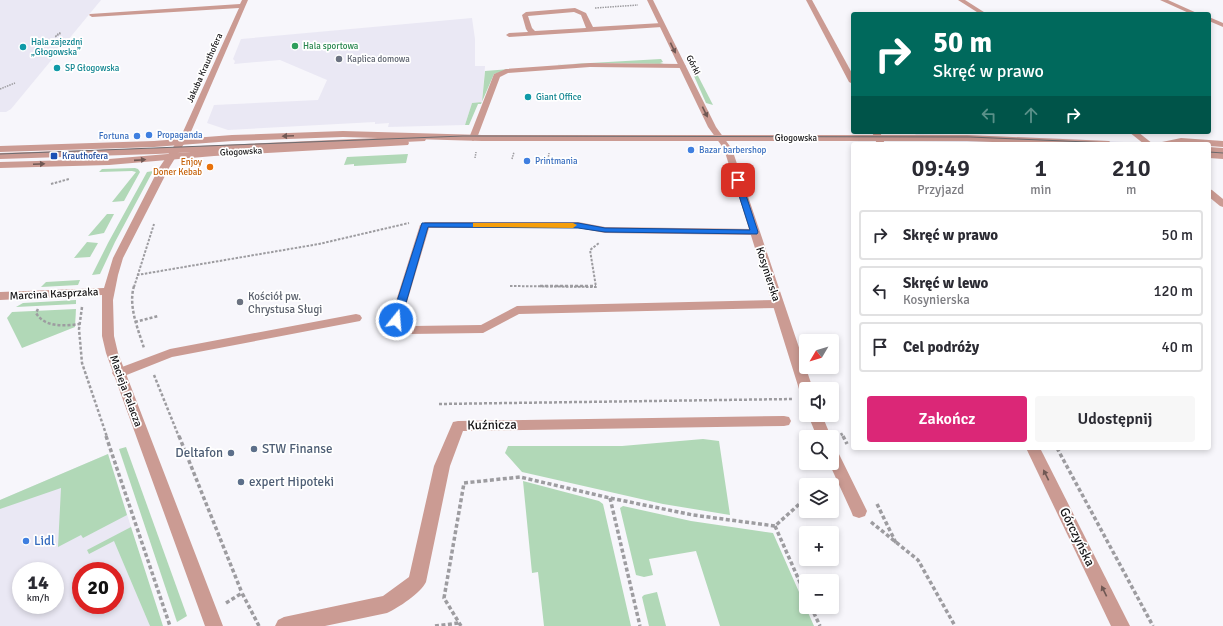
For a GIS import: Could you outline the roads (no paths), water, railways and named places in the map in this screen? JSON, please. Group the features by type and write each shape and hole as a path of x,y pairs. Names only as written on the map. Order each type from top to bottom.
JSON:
{"street":[{"name":"Górki","path":"650,0 712,127 719,138"},
{"path":"809,0 851,78"},
{"path":"961,0 981,12"},
{"path":"1163,0 1191,12"},
{"path":"92,15 243,3"},
{"name":"Jakuba Krauthofera","path":"173,154 186,134 243,3"},
{"path":"534,33 529,29 525,15 528,12 575,10 584,14 590,29"},
{"path":"1211,20 1223,25"},
{"path":"509,35 662,25"},
{"path":"478,138 496,76 506,71 590,65 682,66"},
{"name":"Głogowska","path":"0,149 333,134 478,138 878,138 1007,139 1068,142"},
{"path":"1136,134 1146,142"},
{"name":"Głogowska","path":"0,165 109,162 173,154 208,154 478,138"},
{"name":"Kosynierska","path":"719,138 728,149 777,304 800,382"},
{"path":"1176,142 1195,142"},
{"path":"1211,143 1223,144"},
{"path":"1211,150 1223,151"},
{"path":"0,156 173,154"},
{"name":"Macieja Palacza","path":"173,154 124,246 112,275 108,291 106,319 112,353 214,626"},
{"path":"1211,155 1223,156"},
{"path":"1211,194 1223,204"},
{"path":"754,232 605,230 578,225 425,225 396,320 410,330 483,329 517,310 777,304"},
{"name":"Marcina Kasprzaka","path":"0,296 108,291"},
{"path":"119,372 170,353 356,318"},
{"name":"Kuźnicza","path":"284,626 388,604 418,582 442,466 458,426 784,421"},
{"name":"Górczyńska","path":"1034,450 1121,626"},
{"path":"839,469 859,512"}],"tram line":[{"path":"0,154 463,136 970,137 1087,142"},
{"path":"1211,152 1223,153"}],"place":[{"name":"Hala sportowa","path":"295,46"},
{"name":"Hala zajezdni „Głogowska”","path":"23,47"},
{"name":"Kaplica domowa","path":"339,59"},
{"name":"SP Głogowska","path":"57,68"},
{"name":"Giant Office","path":"528,97"},
{"name":"Propaganda","path":"149,135"},
{"name":"Fortuna","path":"137,136"},
{"name":"Bazar barbershop","path":"691,150"},
{"name":"Krauthofera","path":"54,156"},
{"name":"Printmania","path":"527,161"},
{"name":"Enjoy Doner Kebab","path":"210,167"},
{"name":"Kościół pw. Chrystusa Sługi","path":"240,302"},
{"name":"STW Finanse","path":"254,449"},
{"name":"Deltafon","path":"231,453"},
{"name":"expert Hipoteki","path":"241,482"},
{"name":"Lidl","path":"26,541"}]}
